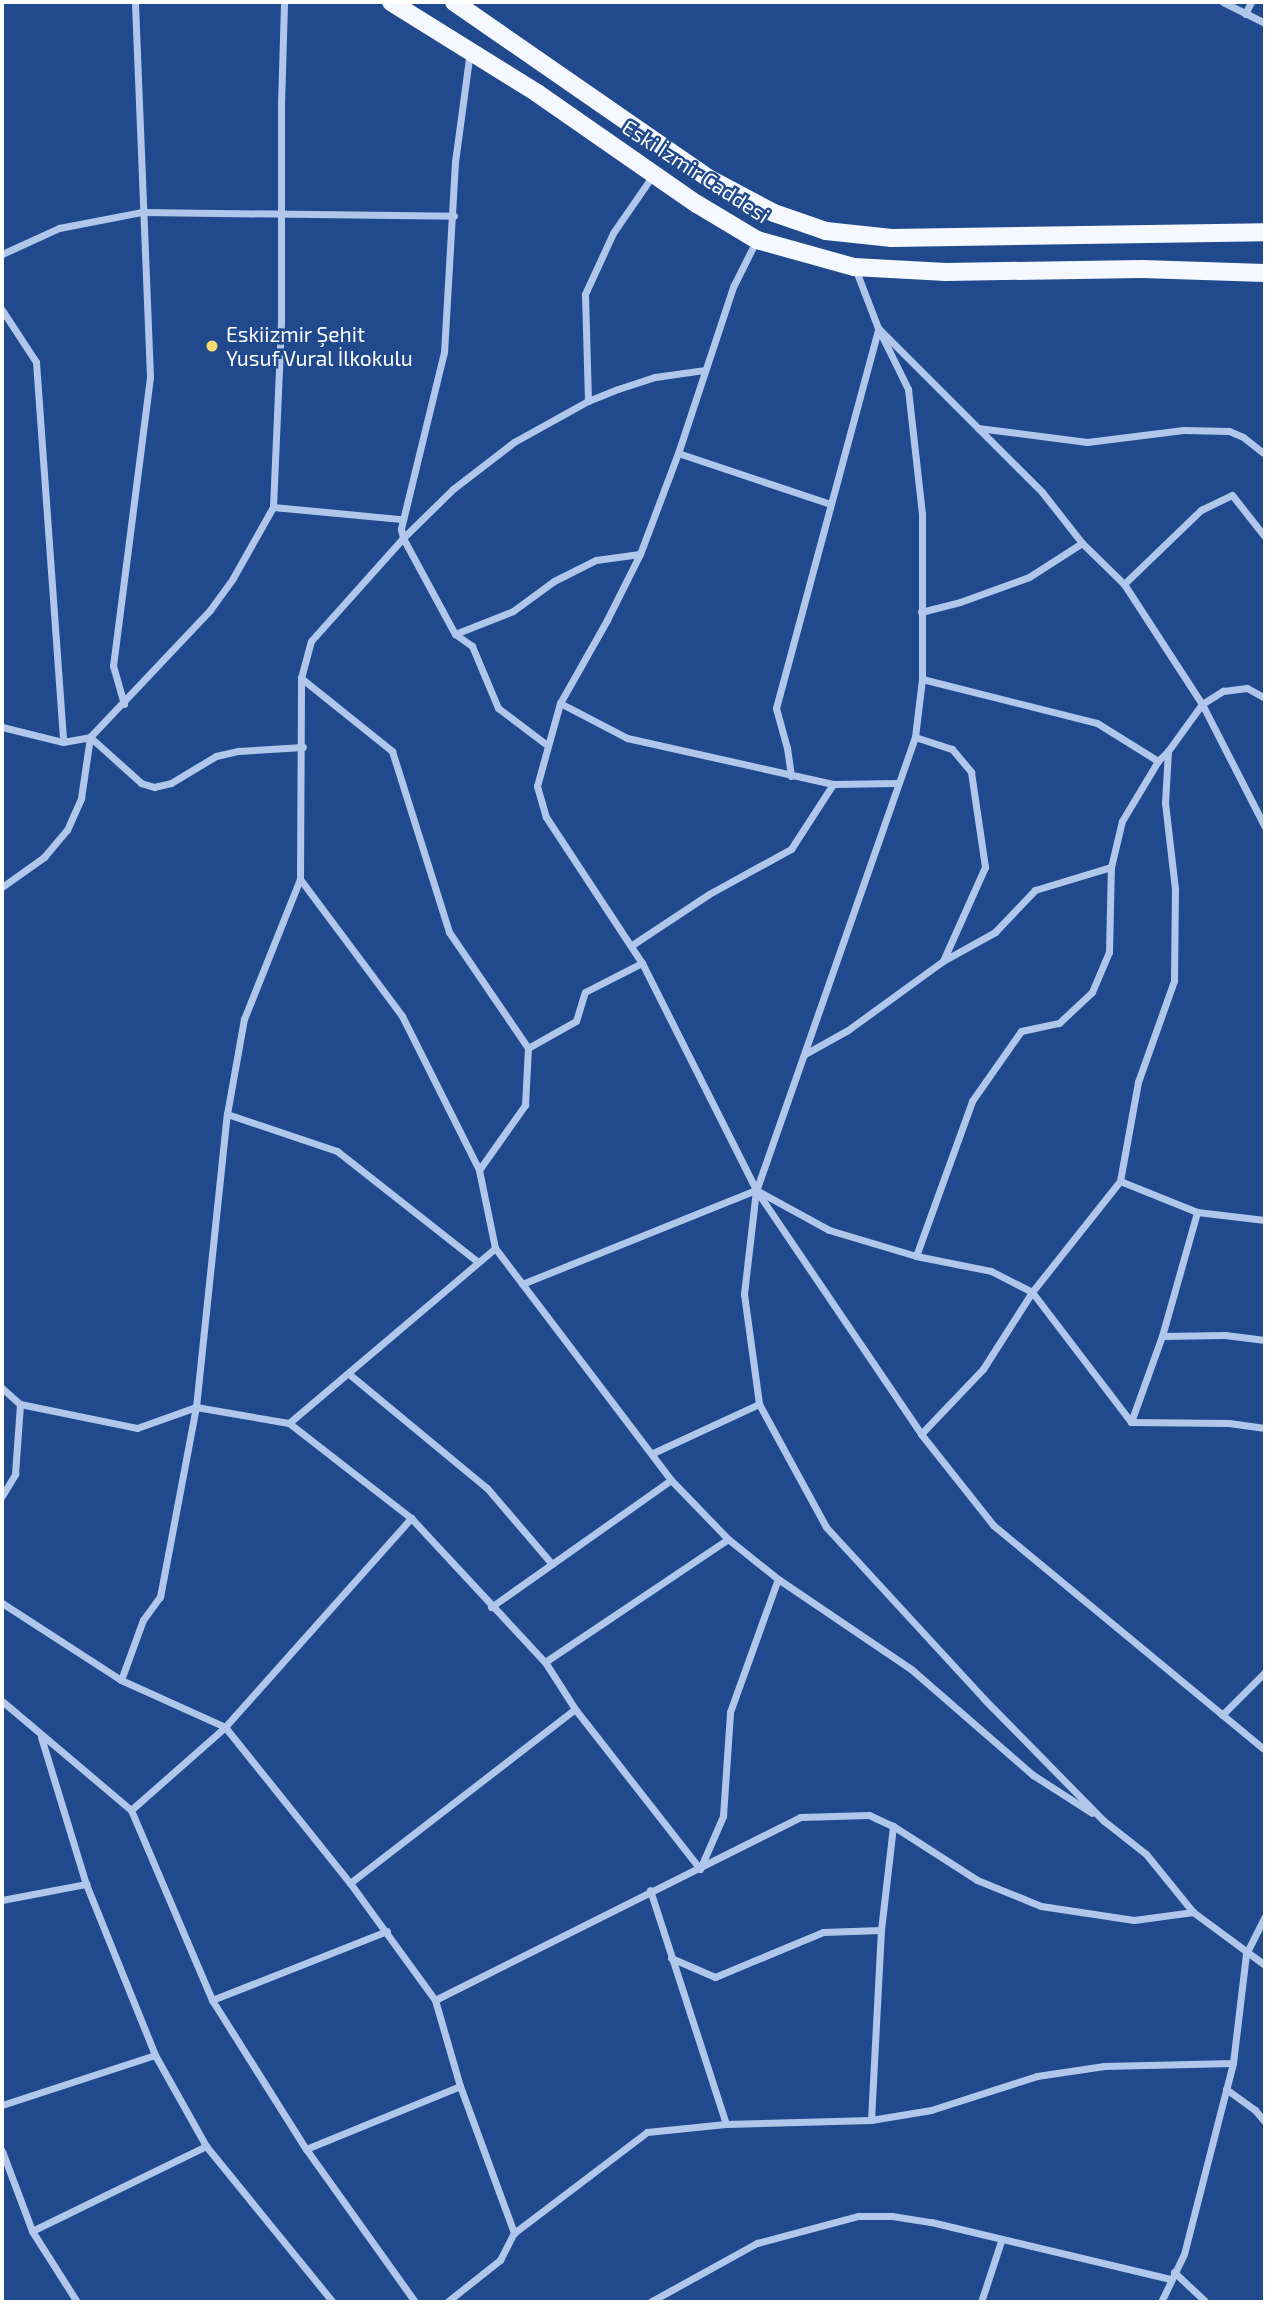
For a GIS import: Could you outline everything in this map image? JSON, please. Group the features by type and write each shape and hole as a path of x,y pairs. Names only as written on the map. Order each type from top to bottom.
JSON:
{"main road":[{"name":"Eski İzmir Caddesi","path":"391,2 537,93 653,174 757,240 854,267 946,272 1142,269 1265,272"},
{"name":"Eski İzmir Caddesi","path":"454,2 708,178 774,213 826,230 892,238 1265,232"}],"street":[{"path":"124,704 113,666 150,377 135,2"},
{"path":"2,727 63,742 90,737 210,610 233,578 273,508 284,214 281,105 284,2"},
{"path":"1223,2 1265,23"},
{"path":"1245,14 1251,2"},
{"path":"470,51 455,162 454,216 444,352 401,519 403,538 456,634 472,646 498,708 547,745"},
{"path":"588,401 585,294 613,233 653,174"},
{"path":"2,254 59,228 142,212 454,216"},
{"path":"757,240 733,287 678,453 640,554 607,620 560,703 537,786 546,817 632,945 756,1189 921,1434 993,1525 1265,1750"},
{"path":"854,267 878,328 908,389 922,514 922,680 915,737 756,1189 744,1294 759,1404 826,1527 984,1699 1104,1821"},
{"path":"2,310 36,362 63,742"},
{"path":"878,328 1042,492 1082,543 1124,584 1202,704 1265,827"},
{"path":"791,776 787,748 776,708 878,328"},
{"path":"121,1680 143,1620 160,1597 197,1407 227,1114 244,1019 300,879 303,747 301,678 312,641 403,538 479,467 514,442 588,401 654,377 704,370"},
{"path":"978,428 1087,442 1184,430 1229,431 1243,437 1265,454"},
{"path":"678,453 830,504"},
{"path":"1124,584 1201,510 1232,495 1265,537"},
{"path":"273,508 401,519"},
{"path":"921,612 960,603 1029,577 1082,543"},
{"path":"456,634 513,611 554,580 596,560 640,554"},
{"path":"301,678 391,751 449,932 528,1048 525,1105 479,1170"},
{"path":"922,680 1097,723 1158,761"},
{"path":"916,1256 972,1101 1021,1031 1059,1023 1092,992 1109,952 1111,867 1122,821 1158,761 1202,704 1223,691 1247,688 1265,698"},
{"path":"560,703 627,738 833,785 897,783"},
{"path":"90,737 141,783 154,787 171,783 216,756 238,751 303,747"},
{"path":"2,887 44,857 67,830 81,798 90,737"},
{"path":"915,737 952,749 971,772 985,867 943,961"},
{"path":"921,1434 983,1369 1032,1292 1120,1181 1138,1082 1174,981 1175,889 1165,803 1168,751"},
{"path":"632,945 709,894 791,849 833,785"},
{"path":"804,1055 848,1030 943,961 995,932 1035,890 1111,867"},
{"path":"300,879 402,1016 479,1170 495,1248 671,1479 728,1539 778,1579 911,1669 1033,1776 1104,1821 1146,1854 1193,1912 1246,1954 1265,1965"},
{"path":"528,1048 576,1021 585,992 642,963"},
{"path":"227,1114 337,1151 478,1262"},
{"path":"1120,1181 1197,1212 1265,1220"},
{"path":"756,1189 829,1230 916,1256 991,1271 1032,1292 1131,1422"},
{"path":"522,1284 756,1189"},
{"path":"1131,1422 1162,1336 1197,1212"},
{"path":"289,1423 495,1248"},
{"path":"1162,1336 1225,1335 1265,1340"},
{"path":"349,1374 487,1488 552,1564"},
{"path":"2,1388 20,1404 138,1428 197,1407 289,1423 411,1518 545,1662 575,1709 700,1869"},
{"path":"2,1496 15,1474 20,1404"},
{"path":"653,1452 759,1404"},
{"path":"1131,1422 1229,1423 1265,1428"},
{"path":"491,1607 671,1479"},
{"path":"131,1810 225,1727 411,1518"},
{"path":"545,1662 728,1539"},
{"path":"700,1869 723,1816 730,1712 778,1579"},
{"path":"2,1603 121,1680 225,1727 350,1882 435,2000 460,2086 514,2233"},
{"path":"1222,1716 1265,1672"},
{"path":"2,1701 41,1737 131,1810 212,2000 306,2150 415,2302"},
{"path":"350,1882 575,1709"},
{"path":"41,1737 86,1884 155,2055 206,2146 333,2302"},
{"path":"435,2000 800,1817 869,1815 893,1826 977,1880 1041,1906 1134,1920 1193,1912"},
{"path":"871,2120 881,1930 893,1826"},
{"path":"2,1900 86,1884"},
{"path":"650,1890 726,2124"},
{"path":"1161,2302 1184,2254 1233,2063 1246,1954 1265,1916"},
{"path":"671,1958 715,1977 822,1932 881,1930"},
{"path":"212,2000 387,1931"},
{"path":"2,2105 155,2055"},
{"path":"447,2302 500,2260 514,2233 647,2132 726,2124 871,2120 931,2110 1037,2076 1128,2064 1233,2063"},
{"path":"306,2150 460,2086"},
{"path":"1226,2089 1255,2110 1265,2122"},
{"path":"32,2231 206,2146"},
{"path":"2,2151 32,2231 77,2302"},
{"path":"650,2302 757,2243 858,2217 892,2216 931,2222 1001,2241 1172,2275 1206,2302"},
{"path":"981,2302 1001,2241"}],"place":[{"name":"Eskiizmir Şehit Yusuf Vural İlkokulu","path":"212,346"}]}
